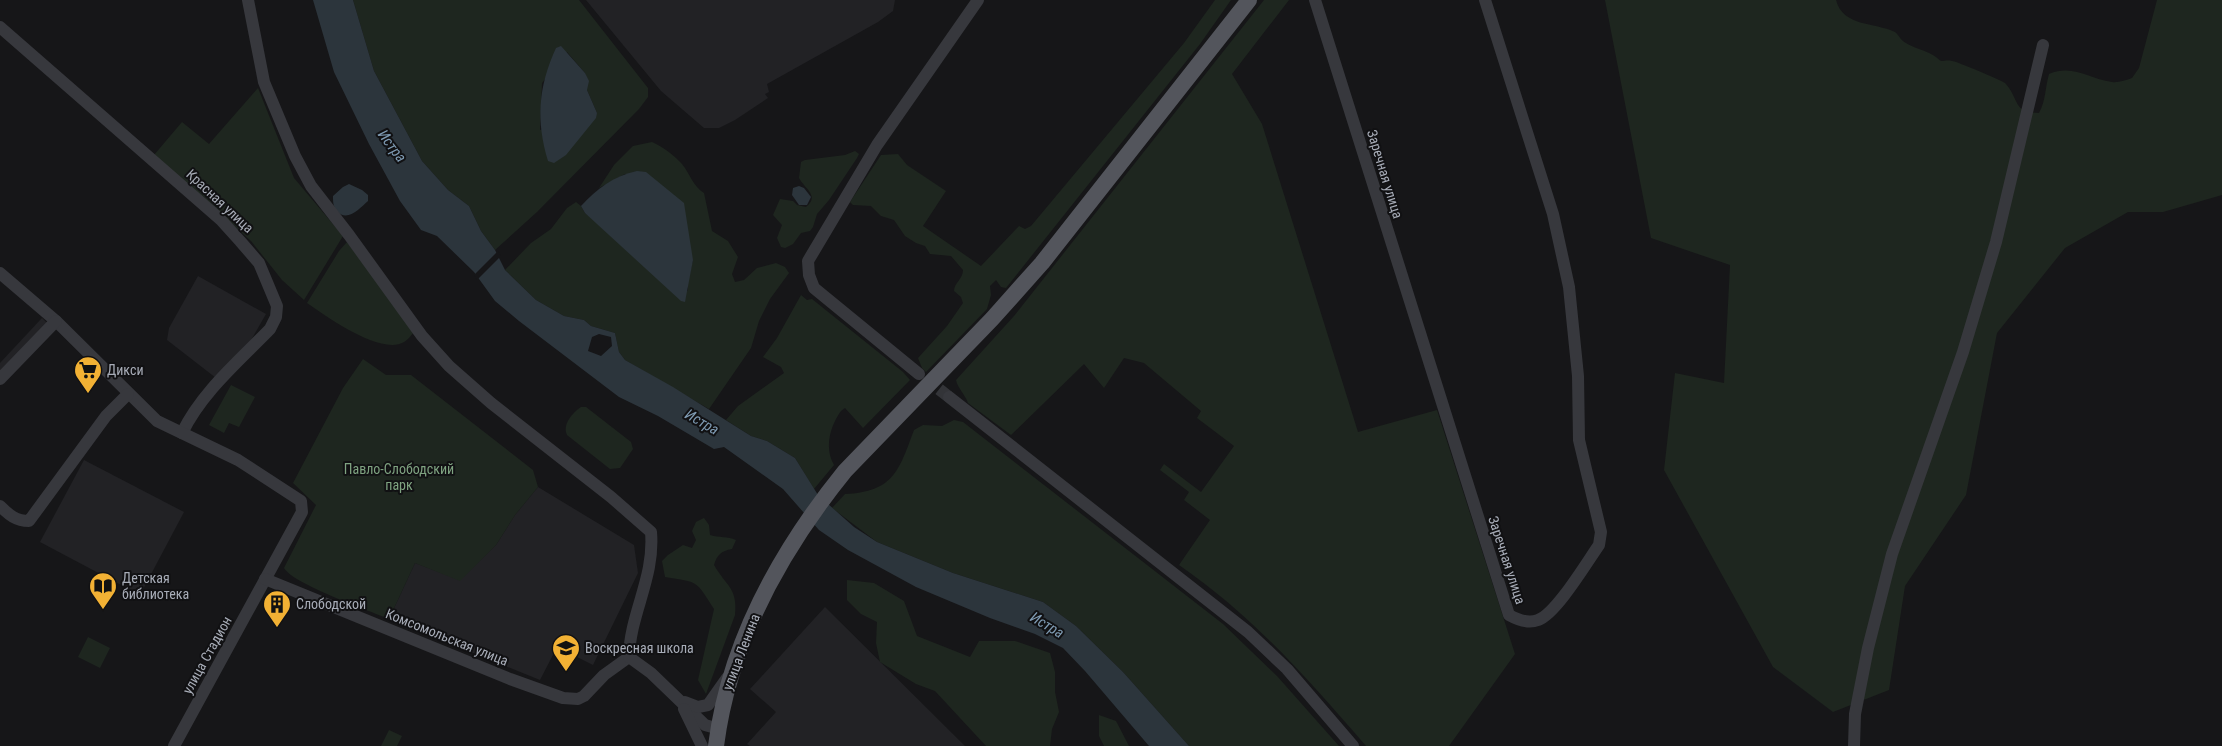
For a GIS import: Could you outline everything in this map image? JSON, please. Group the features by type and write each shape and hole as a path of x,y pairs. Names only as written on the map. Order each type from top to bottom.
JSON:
{"main road":[{"name":"улица Ленина","path":"716,746 718,729 733,666 760,602 798,534 824,498 870,444 992,319 1042,263 1249,0"}],"street":[{"path":"248,0 264,82 295,156 311,186 422,336 450,366 491,403 611,497 651,532 650,568 630,636 628,657 651,673 705,725 718,729"},
{"path":"919,374 814,288 809,275 808,260 877,145 978,0"},
{"name":"Заречная улица","path":"1315,0 1509,615 1520,621 1538,620 1552,612 1599,545 1602,532 1579,440 1578,376 1569,287 1555,223 1485,0"},
{"name":"Красная улица","path":"0,27 224,224 260,263 268,280 278,311 274,322 270,329 210,390 191,415 182,433"},
{"path":"1854,746 1855,714 1868,648 1892,554 1963,352 1996,242 2043,44"},
{"path":"0,273 56,321 157,421 238,460 301,501 302,512 266,579"},
{"path":"0,380 56,321"},
{"path":"0,506 20,521 29,521 106,416 128,394"},
{"path":"949,397 1248,632 1287,669 1353,746"},
{"name":"Комсомольская улица","path":"266,579 510,679 571,700 584,696 604,675 628,657"},
{"name":"улица Стадион","path":"174,746 266,579"},
{"path":"678,698 698,707 708,705 720,690 733,666"},
{"path":"678,698 702,746"}],"shaded area":[{"path":"586,0 895,0 893,11 878,22 767,84 769,92 765,94 768,98 735,120 719,128 704,128 661,91"},
{"path":"198,276 266,314 246,349 216,378 167,340 169,328"},
{"path":"42,318 48,324 0,374 0,363"},
{"path":"84,460 184,512 140,595 40,542"},
{"path":"538,487 634,545 638,573 593,665 557,647 540,680 389,619 415,563 460,580 496,545 515,515"},
{"path":"825,607 965,746 750,746 747,744 776,712 750,689"}],"green space":[{"path":"353,0 579,0 648,88 648,97 639,109 537,212 495,250 481,231 469,206 448,190 422,161 374,71","holes":["567,52 585,73 587,90 597,113 540,130 542,83"]},
{"path":"1215,0 1231,0 1200,44 1006,288 1001,287 996,280 990,286 991,295 987,309 926,372 918,358 947,326 963,303 961,297 954,291 963,270 951,256 930,254 925,246 905,236 894,220 881,216 871,206 853,205 850,202 881,155 898,154 907,165 946,191 923,226 981,266 1019,226 1025,229 1031,226 1184,43"},
{"path":"1264,0 1289,0 1232,74 1262,124 1358,432 1437,410 1515,654 1449,746 1366,746 1301,673 1256,627 1179,565 1210,520 1184,500 1189,492 1160,470 1164,464 1201,492 1234,446 1197,418 1201,411 1144,363 1124,358 1104,388 1084,364 1011,435 968,403 956,380 1014,316"},
{"path":"1605,0 1836,0 1845,15 1852,19 1895,32 1904,42 1931,54 1941,61 1955,62 2002,81 2010,89 2020,108 2024,111 2039,113 2049,74 2058,71 2074,71 2114,82 2132,78 2139,68 2157,0 2222,0 2222,195 2163,212 2128,212 2065,248 1997,333 1966,495 1905,586 1889,690 1833,712 1773,667 1664,470 1675,373 1724,383 1730,265 1651,238"},
{"path":"258,88 294,178 343,236 304,300 282,280 251,241 154,155 182,122 209,144"},
{"path":"652,142 679,161 697,187 704,193 712,231 728,241 738,257 732,274 735,282 744,280 757,268 776,263 785,267 789,273 770,299 759,321 751,348 709,409 625,360 619,352 615,333 591,326 584,320 564,316 536,300 505,270 531,243 551,229 567,208 576,202 585,213 688,291 688,281 693,260 625,174 599,188 614,165 633,146"},
{"path":"855,151 859,154 857,158 829,200 817,214 810,231 801,233 793,244 785,248 781,247 777,238 782,225 773,215 780,199 793,201 797,205 806,207 812,199 810,192 799,178 801,162 845,155"},
{"path":"347,242 415,331 404,342 394,345 382,344 368,339 340,325 307,303 339,251"},
{"path":"801,295 807,300 812,299 903,372 910,380 863,428 845,408 841,411 831,430 829,444 829,452 834,465 814,489 795,458 767,441 751,436 726,420 738,406 784,373 781,367 763,357 777,338"},
{"name":"Павло-Слободский парк","path":"363,359 386,375 411,375 533,470 538,487 515,515 496,545 460,581 415,563 389,619 316,589 290,574 284,568 316,505 293,483 343,388"},
{"path":"231,385 255,397 239,427 229,423 224,433 209,425"},
{"path":"581,407 586,407 631,442 633,449 620,468 610,469 567,435 566,427 569,419"},
{"path":"954,420 963,422 1223,624 1277,676 1339,746 1189,746 1123,672 1076,626 1043,602 953,573 877,542 832,508 845,494 874,489 892,476 904,457 914,430 923,425 942,426"},
{"path":"704,518 709,525 710,535 736,540 732,549 720,554 714,565 733,593 735,615 706,694 698,680 714,609 703,592 695,584 665,577 662,561 683,545 692,548 696,540 692,531 696,522"},
{"path":"847,580 874,583 904,601 917,636 970,657 979,641 1015,641 1050,653 1055,672 1055,692 1059,712 1052,729 1050,746 986,746 935,691 916,684 880,662 876,643 877,622 861,614 847,600"},
{"path":"88,637 110,648 100,668 78,657"},
{"path":"1099,715 1116,721 1129,746 1104,746 1099,736"},
{"path":"389,730 402,736 397,746 381,746"}],"water":[{"name":"Истра","path":"313,0 353,0 374,71 422,161 448,190 469,206 481,231 495,250 505,270 536,300 564,316 584,320 591,326 615,333 619,352 625,360 673,387 751,436 767,441 795,458 818,495 854,527 877,542 953,573 1043,602 1076,626 1123,672 1189,746 1149,746 1063,648 1035,634 990,618 916,587 848,550 819,530 783,489 724,447 714,449 658,416 619,397 519,321 495,301 474,272 437,236 421,230 400,201 369,144 334,72","holes":["599,334 611,337 612,346 601,356 588,351 592,337"]},
{"path":"561,46 585,73 589,81 587,90 597,113 596,118 566,155 554,163 548,161 544,146 541,104 545,76 556,48"},
{"path":"637,171 646,172 684,203 693,260 685,302 681,301 585,213 581,206 606,184 620,176"},
{"path":"349,184 368,195 368,201 353,213 345,215 337,211 333,196"},
{"path":"799,186 804,188 811,197 807,205 799,205 792,195 793,188"}],"pier":[{"path":"498,251 501,256 477,280 474,275"}],"tunnel":[{"path":"925,378 949,397"}],"place":[{"name":"Дикси","path":"88,394"},
{"name":"Детская библиотека","path":"103,610"},
{"name":"Слободской","path":"277,628"},
{"name":"Воскресная школа","path":"566,672"}]}
